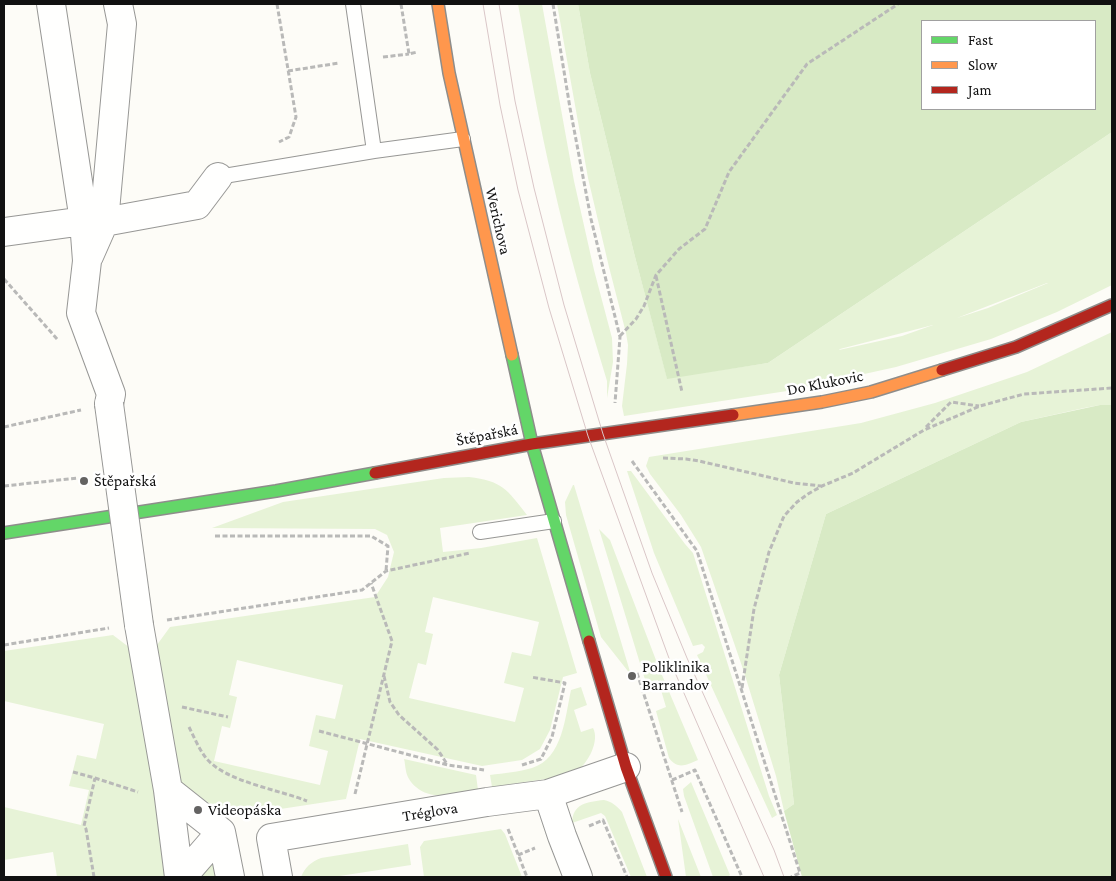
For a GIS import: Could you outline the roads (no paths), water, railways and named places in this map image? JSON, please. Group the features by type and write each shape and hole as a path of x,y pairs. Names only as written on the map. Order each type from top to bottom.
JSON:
{"street":[{"path":"51,4 94,222"},
{"path":"118,4 122,24 81,313 110,394 109,404 139,625 164,703 169,796 180,877"},
{"name":"Werichova","path":"438,4 449,73 463,139 532,444"},
{"path":"4,232 94,222 197,206 218,177"},
{"name":"Do Klukovic","path":"532,444 822,402 871,392 1016,347 1112,305"},
{"path":"532,444 626,767 666,877"},
{"name":"Štěpařská","path":"4,533 276,491 532,444"},
{"name":"Tréglova","path":"278,877 271,838 488,802 548,794 626,767"},
{"path":"548,794 578,877"},
{"path":"169,796 221,832 230,877"},
{"path":"180,877 221,832"}],"lane":[{"path":"354,4 374,151"},
{"path":"218,177 374,151 463,139"},
{"path":"480,532 554,520"}],"tram line":[{"path":"483,4 500,105 518,190 549,308 588,436 670,661 764,877"},
{"path":"499,4 515,101 534,188 564,305 603,434 652,573 687,658 774,850 784,877"}],"place":[{"name":"Štěpařská","path":"84,481"},
{"name":"Poliklinika Barrandov","path":"632,676"},
{"name":"Videopáska","path":"198,810"}]}
